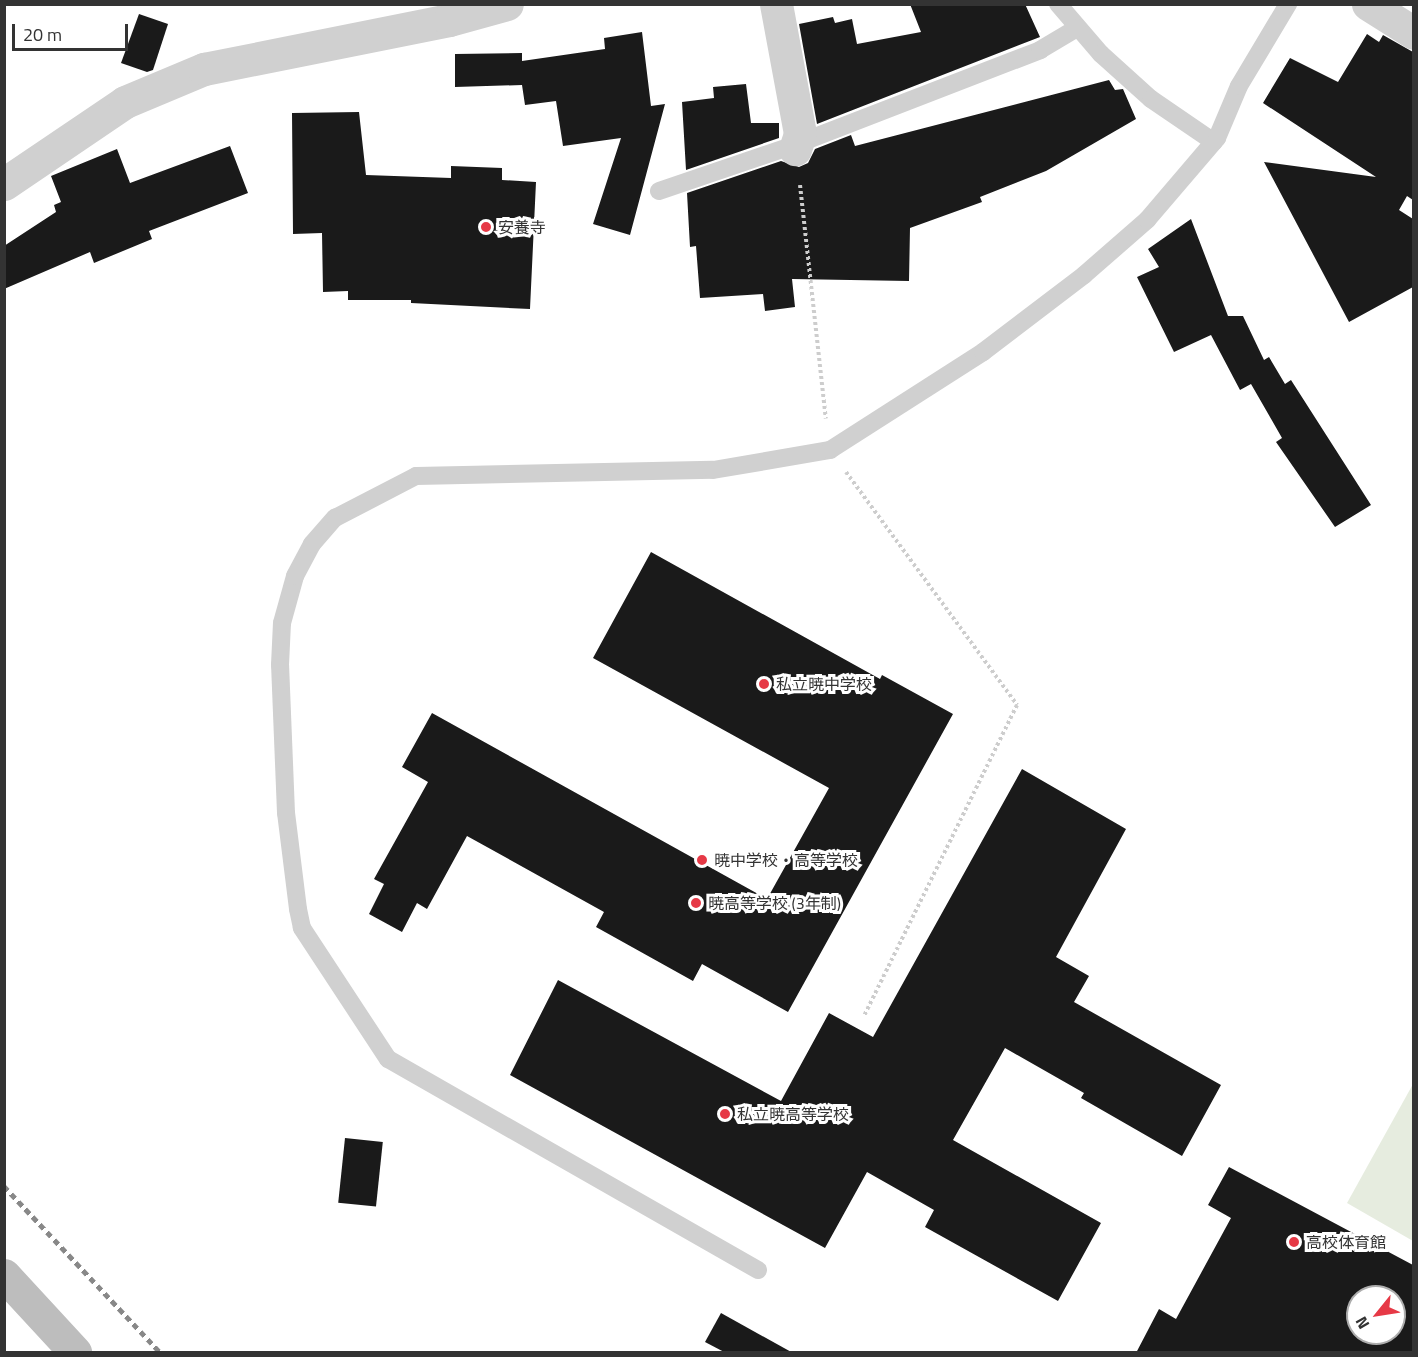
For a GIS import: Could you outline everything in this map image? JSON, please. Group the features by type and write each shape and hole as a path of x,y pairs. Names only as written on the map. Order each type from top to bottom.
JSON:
{"main road":[{"path":"4,1275 75,1353"}],"street":[{"path":"4,184 29,171 92,122 125,102 204,69 449,20 507,4"},
{"path":"776,4 800,134 796,146"},
{"path":"1368,4 1413,33"}],"lane":[{"path":"1058,4 1077,28 1151,99 1214,142"},
{"path":"758,1270 388,1059 302,928 286,813 280,665 282,623 295,576 312,544 335,518 416,476 713,470 830,450 983,352 1083,275 1147,220 1214,142 1239,86 1288,4"},
{"path":"659,191 796,146 1040,50 1077,28"}],"path":[{"path":"796,146 822,391"},
{"path":"830,450 1017,705 864,1016"}],"shaded area":[{"path":"1413,1084 1413,1241 1347,1203"}],"building":[{"path":"910,4 1025,4 1040,37 817,124 799,24 833,17 835,23 852,19 857,44 921,32"},
{"path":"139,14 168,24 153,70 147,72 121,63"},
{"path":"642,32 651,106 665,104 630,235 593,224 621,138 563,146 556,101 525,105 522,85 455,87 455,54 522,53 522,61 605,49 604,38"},
{"path":"1367,34 1379,42 1383,35 1413,52 1413,200 1407,196 1399,210 1413,219 1413,287 1349,322 1264,162 1376,177 1263,103 1290,58 1338,82"},
{"path":"1109,80 1115,90 1123,89 1136,119 1046,171 980,197 982,202 910,228 909,281 792,279 795,307 765,311 763,294 700,298 696,246 690,247 687,193 781,161 799,167 808,163 815,149 851,135 855,146"},
{"path":"746,84 751,123 779,123 779,138 686,170 682,102 714,98 713,87"},
{"path":"359,112 366,175 451,178 451,166 502,168 502,180 536,182 530,309 411,303 411,300 348,300 348,291 323,292 322,233 293,234 292,113"},
{"path":"230,146 248,193 149,231 152,239 94,263 90,252 4,289 4,246 56,212 54,205 61,202 51,176 117,149 130,183"},
{"path":"1191,219 1228,316 1243,316 1264,360 1269,357 1285,384 1291,380 1371,505 1335,527 1276,442 1282,438 1251,384 1240,390 1211,335 1174,352 1137,277 1159,267 1148,249"},
{"path":"651,552 880,679 882,675 953,714 788,1012 702,964 693,981 596,927 604,912 467,836 427,909 417,903 402,932 369,914 384,884 374,879 428,782 402,767 432,713 767,899 829,788 593,658"},
{"path":"1022,769 1126,829 1056,957 1089,976 1074,1002 1221,1085 1182,1156 1081,1098 1084,1093 1005,1048 953,1140 1101,1223 1058,1301 925,1227 934,1210 867,1172 825,1248 510,1075 558,980 781,1101 829,1013 873,1037"},
{"path":"345,1138 383,1142 376,1207 338,1203"},
{"name":"高校体育館","path":"1229,1167 1413,1265 1413,1353 1136,1353 1159,1309 1176,1319 1231,1218 1208,1205"},
{"path":"721,1313 793,1353 726,1353 705,1342"}],"railway":[{"path":"4,1186 160,1352"}],"place":[{"name":"安養寺","path":"486,227"},
{"name":"私立暁中学校","path":"764,684"},
{"name":"暁中学校・高等学校","path":"702,860"},
{"name":"暁高等学校 (3年制)","path":"696,903"},
{"name":"私立暁高等学校","path":"725,1114"},
{"name":"高校体育館","path":"1294,1242"}]}
